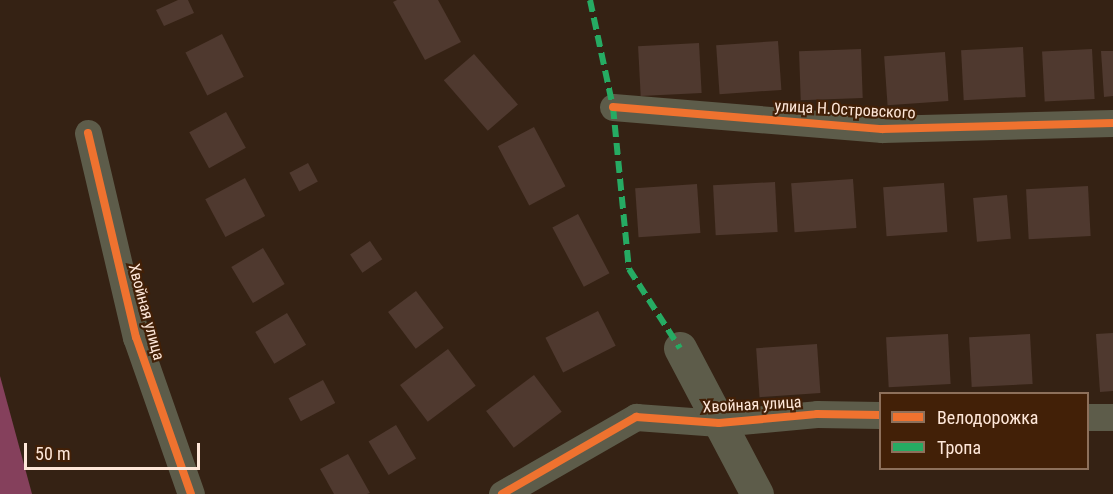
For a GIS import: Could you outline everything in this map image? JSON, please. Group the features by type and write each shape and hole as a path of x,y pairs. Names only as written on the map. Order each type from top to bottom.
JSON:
{"street":[{"name":"улица Н.Островского","path":"613,107 882,129 1113,123"},
{"name":"Хвойная улица","path":"88,133 136,337 191,494"},
{"path":"680,348 757,494"},
{"name":"Хвойная улица","path":"502,494 636,417 719,423 817,414 879,415"},
{"path":"1089,417 1113,417"}],"shaded area":[{"path":"0,376 32,494 0,494"}],"building":[{"path":"178,0 188,0 194,13 164,26 156,10"},
{"path":"397,0 438,0 461,42 425,60 393,2"},
{"path":"222,34 244,77 207,95 185,53"},
{"path":"778,41 781,90 720,94 716,45"},
{"path":"699,43 702,93 641,96 638,46"},
{"path":"1023,47 1026,97 964,100 961,50"},
{"path":"861,49 863,98 801,100 799,51"},
{"path":"1092,49 1095,99 1045,102 1042,52"},
{"path":"1101,51 1113,51 1113,96 1104,97"},
{"path":"945,52 948,101 888,105 884,56"},
{"path":"474,54 518,105 488,131 444,80"},
{"path":"226,112 246,148 209,168 189,132"},
{"path":"534,127 565,186 529,205 498,146"},
{"path":"308,163 318,182 299,191 289,173"},
{"path":"245,178 265,216 225,237 205,199"},
{"path":"853,179 856,228 795,232 791,183"},
{"path":"775,182 778,232 716,235 713,185"},
{"path":"944,183 947,232 887,236 883,187"},
{"path":"697,184 700,233 639,237 635,188"},
{"path":"1088,186 1091,236 1029,239 1026,189"},
{"path":"1007,195 1011,239 977,242 973,198"},
{"path":"578,214 609,273 584,287 552,228"},
{"path":"370,241 382,259 362,273 350,254"},
{"path":"263,248 285,284 253,303 231,267"},
{"path":"416,291 444,328 416,349 388,312"},
{"path":"598,311 616,346 563,373 545,338"},
{"path":"287,313 306,345 274,364 255,332"},
{"path":"1113,333 1113,391 1100,392 1096,334"},
{"path":"948,334 951,384 889,387 886,337"},
{"path":"1030,334 1033,384 972,387 969,337"},
{"path":"817,344 820,393 760,397 756,348"},
{"path":"448,349 476,386 428,422 400,385"},
{"path":"534,375 562,412 514,448 486,411"},
{"path":"323,380 335,403 301,421 289,398"},
{"path":"396,425 416,458 389,475 369,441"},
{"path":"348,454 370,493 334,494 320,469"}],"marked path":[{"path":"590,0 613,107 629,269 680,348"}],"cycle path":[{"path":"613,107 882,129 1113,123"},
{"path":"88,133 136,337 191,494"},
{"path":"502,494 636,417 719,423 817,414 879,415"}]}
